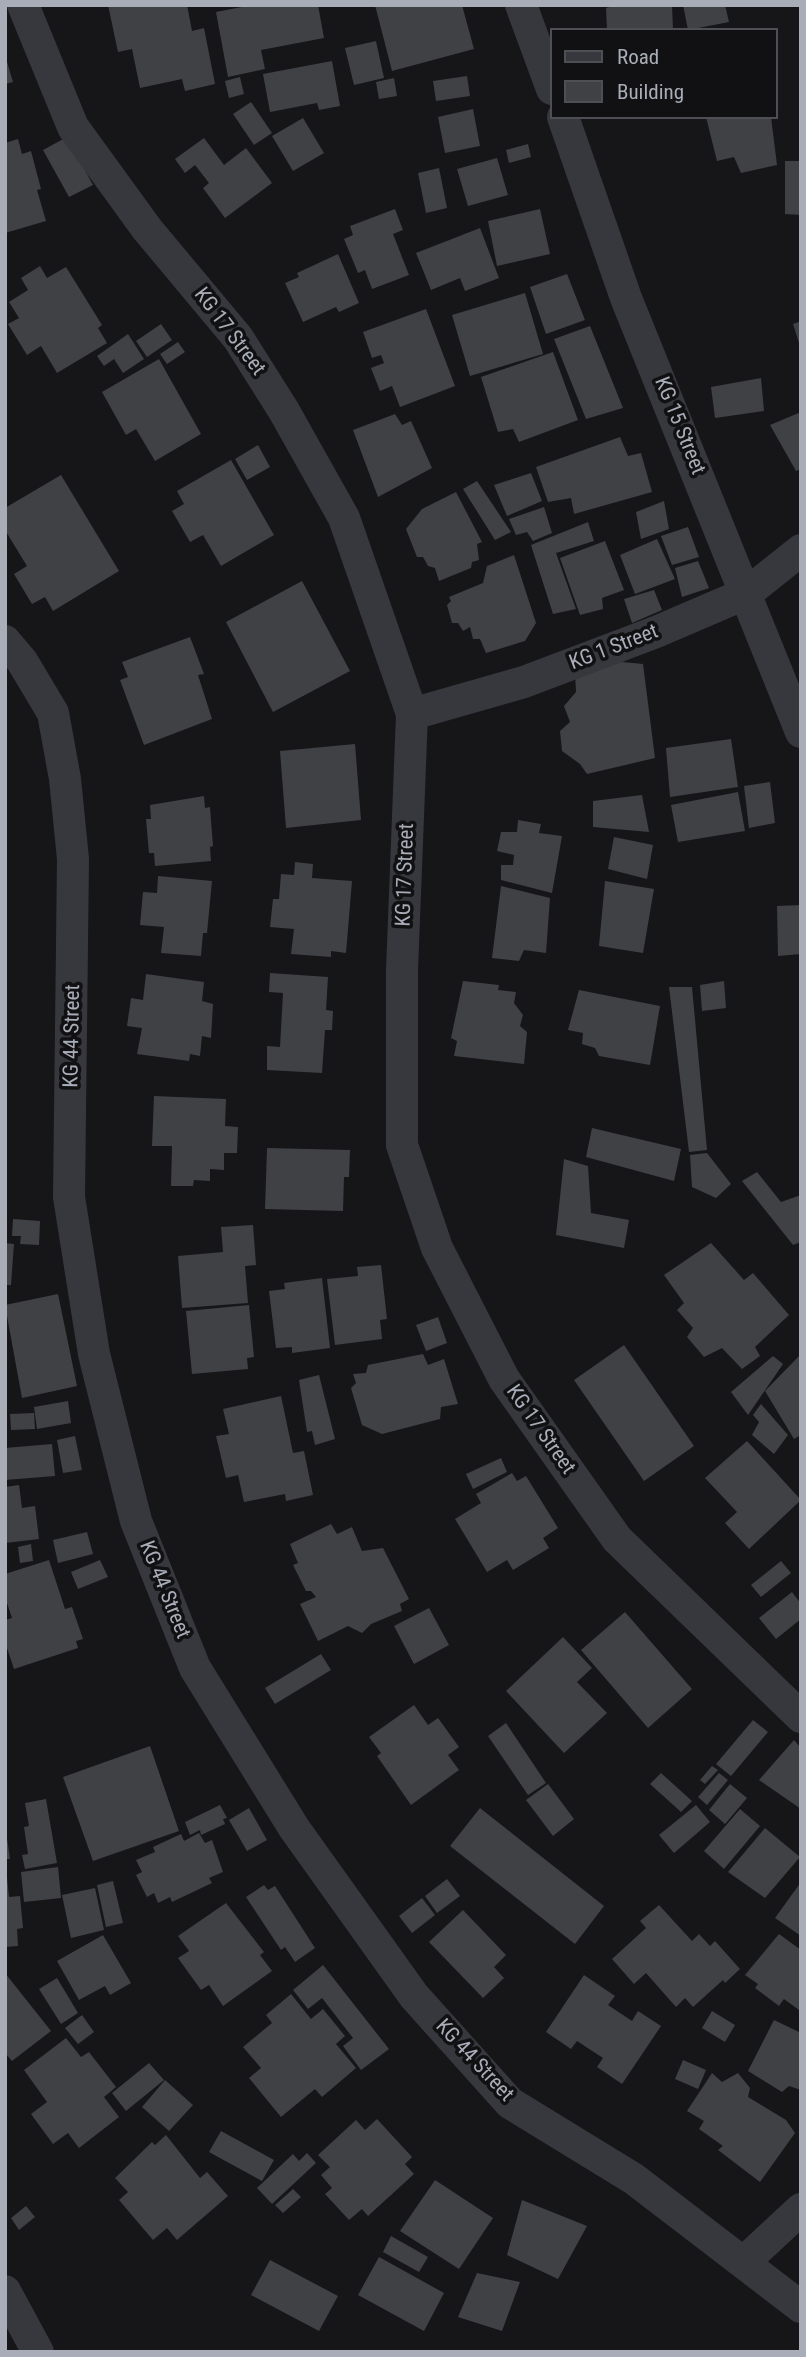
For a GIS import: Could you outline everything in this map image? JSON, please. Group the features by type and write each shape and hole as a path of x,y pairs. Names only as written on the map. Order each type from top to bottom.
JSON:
{"street":[{"name":"KG 17 Street","path":"23,5 73,127 147,229 238,338 284,411 344,518 412,714 402,970 402,1145 437,1248 504,1379 617,1539 801,1717"},
{"path":"521,5 550,84"},
{"name":"KG 15 Street","path":"564,119 626,299 801,732"},
{"name":"KG 1 Street","path":"412,714 524,682 747,593 801,550"},
{"name":"KG 44 Street","path":"5,641 22,661 53,713 65,779 73,887 69,1197 94,1354 136,1521 195,1668 295,1828 414,1996 510,2103 634,2179 745,2261 801,2307"},
{"path":"745,2261 801,2209"},
{"path":"5,2291 38,2352"}],"building":[{"path":"108,5 187,5 192,31 204,28 215,84 185,91 182,79 140,88 132,49 118,52"},
{"path":"252,5 318,5 324,38 261,50 265,69 228,77 216,12"},
{"path":"375,5 462,5 474,49 392,71"},
{"path":"616,5 672,5 673,28 607,28 606,8"},
{"path":"683,5 725,5 729,22 688,28"},
{"path":"376,41 384,78 354,85 345,48"},
{"path":"5,55 13,82 5,84"},
{"path":"332,61 340,106 319,110 317,103 270,112 263,74"},
{"path":"467,76 470,96 436,101 433,81"},
{"path":"240,77 244,94 229,98 225,81"},
{"path":"394,78 397,96 379,99 376,82"},
{"path":"251,102 272,133 254,145 233,114"},
{"path":"473,109 480,146 445,153 438,117"},
{"path":"303,118 324,153 293,171 272,136"},
{"path":"706,119 771,119 777,165 741,173 734,157 717,161"},
{"path":"67,137 93,185 69,197 43,150"},
{"path":"204,138 224,165 246,148 272,183 225,218 203,188 209,183 195,165 185,173 175,159"},
{"path":"18,139 22,154 31,151 41,189 37,190 46,221 5,233 5,143"},
{"path":"528,144 531,157 509,163 506,150"},
{"path":"497,158 508,195 468,206 457,169"},
{"path":"785,161 801,161 801,215 785,214"},
{"path":"439,168 447,208 426,213 418,173"},
{"path":"395,209 403,230 393,234 409,275 372,289 365,270 358,273 344,239 353,235 350,226"},
{"path":"540,209 550,254 497,266 488,221"},
{"path":"480,228 499,278 465,291 460,278 431,290 416,253"},
{"path":"338,254 359,303 339,312 336,307 303,322 285,283 299,277 297,273"},
{"path":"40,266 47,278 66,267 102,325 98,328 107,343 57,373 41,346 27,355 8,324 19,318 9,302 28,290 21,278"},
{"path":"567,274 585,320 546,334 530,287"},
{"path":"525,293 543,354 470,376 452,315"},
{"path":"426,309 455,386 400,407 392,386 380,391 371,368 384,363 381,355 372,358 363,332"},
{"path":"801,321 801,346 800,346 793,324"},
{"path":"161,324 172,340 147,357 136,341"},
{"path":"590,326 623,408 586,419 554,339"},
{"path":"128,334 144,359 123,373 114,359 104,366 97,356"},
{"path":"178,342 185,352 167,364 160,354"},
{"path":"553,352 578,420 519,442 513,429 498,432 481,377"},
{"path":"159,359 201,434 155,461 136,429 126,435 102,392"},
{"path":"761,378 764,411 715,418 711,387"},
{"path":"801,412 801,469 796,471 770,425"},
{"path":"395,414 402,425 411,421 432,468 378,497 353,430"},
{"path":"620,437 628,456 641,453 652,492 574,514 571,498 548,502 536,467"},
{"path":"258,445 270,467 247,480 235,459"},
{"path":"231,460 274,535 221,566 203,535 190,542 172,511 184,504 177,491"},
{"path":"531,473 542,501 507,516 494,485"},
{"path":"61,475 119,571 53,611 45,597 32,604 14,574 27,566 5,530 5,508"},
{"path":"477,481 511,532 495,540 463,489"},
{"path":"456,492 482,542 477,544 479,560 472,562 471,568 439,581 435,568 428,566 423,557 417,557 406,529 422,509"},
{"path":"664,501 669,529 641,539 636,512"},
{"path":"544,507 552,533 533,541 527,532 516,535 509,519"},
{"path":"588,522 594,541 556,553 576,609 553,614 531,545"},
{"path":"688,527 699,557 672,565 661,536"},
{"path":"657,539 675,579 635,594 620,555"},
{"path":"605,541 624,590 602,598 603,609 580,615 560,558"},
{"path":"514,555 536,623 525,641 486,653 480,639 473,639 470,627 463,631 458,623 452,623 447,605 451,601 449,597 483,583 487,566"},
{"path":"698,561 709,588 682,597 675,568"},
{"path":"302,581 350,671 273,712 226,622"},
{"path":"654,590 662,610 632,623 624,599"},
{"path":"190,637 204,674 198,675 212,719 144,745 120,680 128,677 122,662"},
{"path":"622,662 643,664 655,758 587,774 580,764 562,751 560,731 570,722 564,706 576,692 575,671"},
{"path":"731,739 738,787 670,797 666,748"},
{"path":"355,744 361,820 286,828 280,751"},
{"path":"770,782 775,823 749,828 744,786"},
{"path":"738,792 745,831 678,842 671,805"},
{"path":"642,795 649,832 593,827 593,801"},
{"path":"204,796 205,808 210,807 213,846 210,847 211,861 155,866 154,853 149,853 146,819 151,819 150,805"},
{"path":"518,820 541,824 539,833 562,836 552,893 501,880 501,865 513,865 514,855 497,851 501,832 517,832"},
{"path":"614,837 653,845 647,879 608,869"},
{"path":"295,862 313,864 312,878 352,881 346,953 331,951 331,957 291,954 294,929 270,927 273,899 279,899 281,874 294,875"},
{"path":"158,876 212,881 207,933 203,933 201,956 161,953 164,927 140,925 143,892 157,893"},
{"path":"605,881 654,889 643,953 599,946"},
{"path":"501,886 550,898 546,953 524,950 519,961 492,958"},
{"path":"801,905 801,954 778,956 777,906"},
{"path":"270,973 328,977 326,1010 333,1011 332,1030 325,1030 322,1073 267,1070 267,1046 280,1047 283,993 269,992"},
{"path":"146,974 204,982 202,1001 213,1004 211,1038 202,1036 200,1056 190,1054 189,1061 137,1054 142,1028 127,1026 131,998 143,1000"},
{"path":"463,981 499,985 498,990 516,992 514,1003 523,1015 520,1026 527,1032 524,1064 454,1056 457,1041 451,1038"},
{"path":"724,981 726,1008 702,1011 700,985"},
{"path":"669,987 692,987 707,1150 689,1152"},
{"path":"579,990 660,1006 650,1065 599,1056 595,1048 582,1044 583,1033 568,1030"},
{"path":"154,1096 226,1099 225,1126 238,1127 237,1153 224,1153 224,1170 210,1169 210,1181 194,1180 193,1186 171,1186 172,1146 152,1146"},
{"path":"592,1128 681,1149 674,1181 586,1157"},
{"path":"267,1148 350,1150 349,1177 344,1177 343,1211 265,1209"},
{"path":"707,1153 731,1184 716,1198 692,1187 690,1155"},
{"path":"564,1159 588,1166 591,1213 629,1220 624,1248 556,1235"},
{"path":"757,1172 781,1202 801,1195 801,1242 793,1245 742,1181"},
{"path":"13,1219 40,1221 39,1245 20,1244 21,1236 12,1236"},
{"path":"253,1225 256,1265 245,1266 248,1303 182,1308 178,1256 223,1252 221,1227"},
{"path":"5,1243 14,1244 11,1285 5,1285"},
{"path":"711,1243 744,1280 753,1273 789,1315 755,1347 760,1356 742,1369 722,1348 704,1357 687,1337 693,1328 677,1310 684,1303 664,1275"},
{"path":"381,1265 387,1319 380,1320 382,1339 335,1345 327,1279 358,1276 357,1267"},
{"path":"322,1278 330,1348 292,1353 292,1347 276,1348 269,1291 285,1289 284,1283"},
{"path":"58,1294 77,1386 22,1398 5,1305"},
{"path":"249,1305 254,1357 247,1358 248,1369 192,1374 186,1311"},
{"path":"438,1317 447,1343 426,1351 416,1325"},
{"path":"624,1345 694,1446 644,1481 574,1380"},
{"path":"423,1354 428,1365 444,1359 458,1404 441,1407 440,1419 382,1434 362,1425 351,1388 356,1383 353,1374 366,1373 368,1365"},
{"path":"801,1354 801,1435 794,1439 765,1391"},
{"path":"773,1356 783,1364 748,1415 731,1392"},
{"path":"319,1375 335,1439 315,1445 312,1431 307,1432 299,1380"},
{"path":"281,1396 293,1453 304,1451 313,1495 286,1501 285,1494 244,1502 238,1475 226,1478 216,1436 229,1434 223,1409"},
{"path":"68,1401 71,1423 37,1429 34,1407"},
{"path":"761,1404 788,1435 774,1454 752,1435 759,1422 753,1415"},
{"path":"34,1413 35,1429 11,1430 10,1414"},
{"path":"75,1436 82,1470 63,1473 57,1440"},
{"path":"747,1441 801,1500 749,1549 725,1523 737,1512 705,1478"},
{"path":"52,1444 55,1476 5,1480 5,1448"},
{"path":"501,1458 507,1472 473,1489 466,1474"},
{"path":"512,1473 517,1481 526,1476 558,1528 543,1538 549,1548 513,1570 507,1560 487,1572 455,1519 481,1503 476,1494"},
{"path":"19,1485 22,1508 35,1506 39,1539 5,1543 5,1487"},
{"path":"331,1524 337,1534 352,1527 362,1551 383,1548 409,1599 400,1604 402,1611 371,1624 362,1633 348,1626 318,1641 300,1604 316,1597 311,1591 306,1591 293,1565 298,1563 290,1544"},
{"path":"87,1532 93,1554 58,1563 53,1540"},
{"path":"31,1544 33,1561 20,1563 18,1547"},
{"path":"49,1560 65,1609 72,1607 83,1639 76,1641 78,1648 14,1669 5,1642 5,1620 12,1618 5,1597 5,1574"},
{"path":"100,1560 108,1577 78,1589 71,1572"},
{"path":"781,1561 791,1573 761,1597 751,1585"},
{"path":"792,1592 801,1604 801,1619 776,1639 759,1618"},
{"path":"429,1608 449,1645 414,1664 394,1626"},
{"path":"625,1612 692,1689 648,1728 581,1650"},
{"path":"563,1637 592,1668 577,1682 607,1713 564,1753 506,1691"},
{"path":"321,1654 331,1670 275,1704 265,1688"},
{"path":"414,1705 428,1725 438,1718 459,1747 448,1755 459,1770 411,1805 377,1756 381,1753 369,1737"},
{"path":"753,1720 768,1732 731,1776 716,1764"},
{"path":"506,1723 546,1783 528,1795 488,1736"},
{"path":"794,1740 801,1748 801,1809 759,1780"},
{"path":"150,1746 179,1831 93,1861 63,1777"},
{"path":"712,1766 718,1770 705,1784 700,1780"},
{"path":"661,1773 692,1801 681,1812 650,1784"},
{"path":"719,1773 728,1780 707,1805 698,1797"},
{"path":"548,1784 574,1819 553,1836 526,1800"},
{"path":"730,1784 747,1798 725,1824 709,1810"},
{"path":"46,1799 57,1863 25,1869 22,1855 28,1854 24,1827 29,1826 25,1803"},
{"path":"220,1805 227,1818 223,1819 225,1824 201,1835 200,1830 190,1835 185,1822"},
{"path":"696,1805 710,1822 674,1853 659,1835"},
{"path":"249,1808 267,1840 247,1851 229,1820"},
{"path":"480,1808 604,1906 575,1944 450,1846"},
{"path":"740,1809 760,1826 724,1869 704,1851"},
{"path":"765,1828 800,1857 765,1898 728,1872"},
{"path":"199,1833 205,1843 212,1840 223,1872 209,1878 212,1883 172,1902 170,1897 158,1903 154,1893 147,1897 136,1875 142,1872 136,1860 155,1852 153,1847 181,1834 184,1841"},
{"path":"7,1838 10,1859 5,1859"},
{"path":"58,1867 61,1898 24,1902 21,1872"},
{"path":"7,1877 9,1897 20,1896 23,1928 17,1929 18,1946 5,1947"},
{"path":"447,1879 460,1896 437,1913 425,1896"},
{"path":"113,1881 123,1923 106,1927 97,1885"},
{"path":"801,1882 801,1936 775,1918"},
{"path":"264,1885 268,1890 275,1886 315,1948 295,1962 285,1947 281,1950 246,1897"},
{"path":"95,1888 104,1930 71,1938 62,1895"},
{"path":"422,1898 435,1915 412,1933 399,1916"},
{"path":"226,1903 264,1952 260,1955 272,1971 223,2006 209,1985 201,1990 178,1958 189,1951 178,1936"},
{"path":"659,1905 692,1941 699,1934 710,1946 715,1941 740,1969 725,1983 723,1980 693,2007 685,1998 676,2007 646,1973 634,1984 612,1959 646,1928 640,1921"},
{"path":"463,1910 506,1955 494,1967 504,1978 483,1998 429,1942"},
{"path":"779,1934 801,1950 799,2010 784,1999 779,2006 755,1988 758,1984 745,1975"},
{"path":"103,1935 131,1983 110,1995 105,1986 79,2000 57,1961"},
{"path":"323,1965 389,2049 361,2070 343,2046 353,2038 322,1998 308,2009 293,1990"},
{"path":"5,1973 51,2031 12,2061 5,2053"},
{"path":"584,1975 615,1996 608,2005 632,2021 638,2011 661,2026 622,2084 597,2067 603,2058 577,2041 571,2049 546,2032"},
{"path":"57,1978 78,2013 61,2024 39,1989"},
{"path":"291,1994 311,2019 323,2009 345,2036 336,2044 356,2068 322,2097 315,2089 281,2117 249,2078 261,2068 243,2047 272,2023 266,2015"},
{"path":"712,2011 735,2025 725,2042 702,2028"},
{"path":"82,2015 94,2032 78,2044 65,2028"},
{"path":"774,2020 801,2033 801,2090 789,2086 782,2092 748,2071"},
{"path":"66,2038 81,2057 89,2052 116,2087 104,2097 119,2117 79,2148 68,2133 53,2144 31,2114 47,2102 24,2070"},
{"path":"683,2060 706,2070 698,2089 675,2079"},
{"path":"149,2063 164,2080 126,2111 112,2093"},
{"path":"712,2073 722,2082 738,2073 750,2088 748,2097 786,2120 795,2133 760,2182 718,2150 723,2146 699,2129 704,2121 687,2111"},
{"path":"165,2080 193,2105 169,2131 142,2107"},
{"path":"377,2119 412,2157 405,2164 414,2174 368,2216 362,2209 349,2220 325,2194 332,2188 321,2175 330,2167 318,2155 356,2120 365,2130"},
{"path":"221,2131 274,2160 262,2181 209,2152"},
{"path":"166,2135 200,2178 207,2172 228,2196 177,2240 167,2228 153,2240 119,2200 128,2192 115,2178 152,2142 155,2145"},
{"path":"307,2153 316,2163 272,2204 257,2188 293,2154 299,2161"},
{"path":"435,2180 493,2218 459,2269 400,2231"},
{"path":"293,2189 301,2197 283,2213 275,2205"},
{"path":"522,2200 587,2226 558,2279 507,2255"},
{"path":"26,2206 35,2217 19,2230 11,2218"},
{"path":"391,2236 428,2257 419,2272 383,2252"},
{"path":"379,2257 444,2293 424,2331 358,2295"},
{"path":"270,2260 338,2296 319,2331 251,2295"},
{"path":"477,2273 520,2282 502,2331 458,2317"}]}
